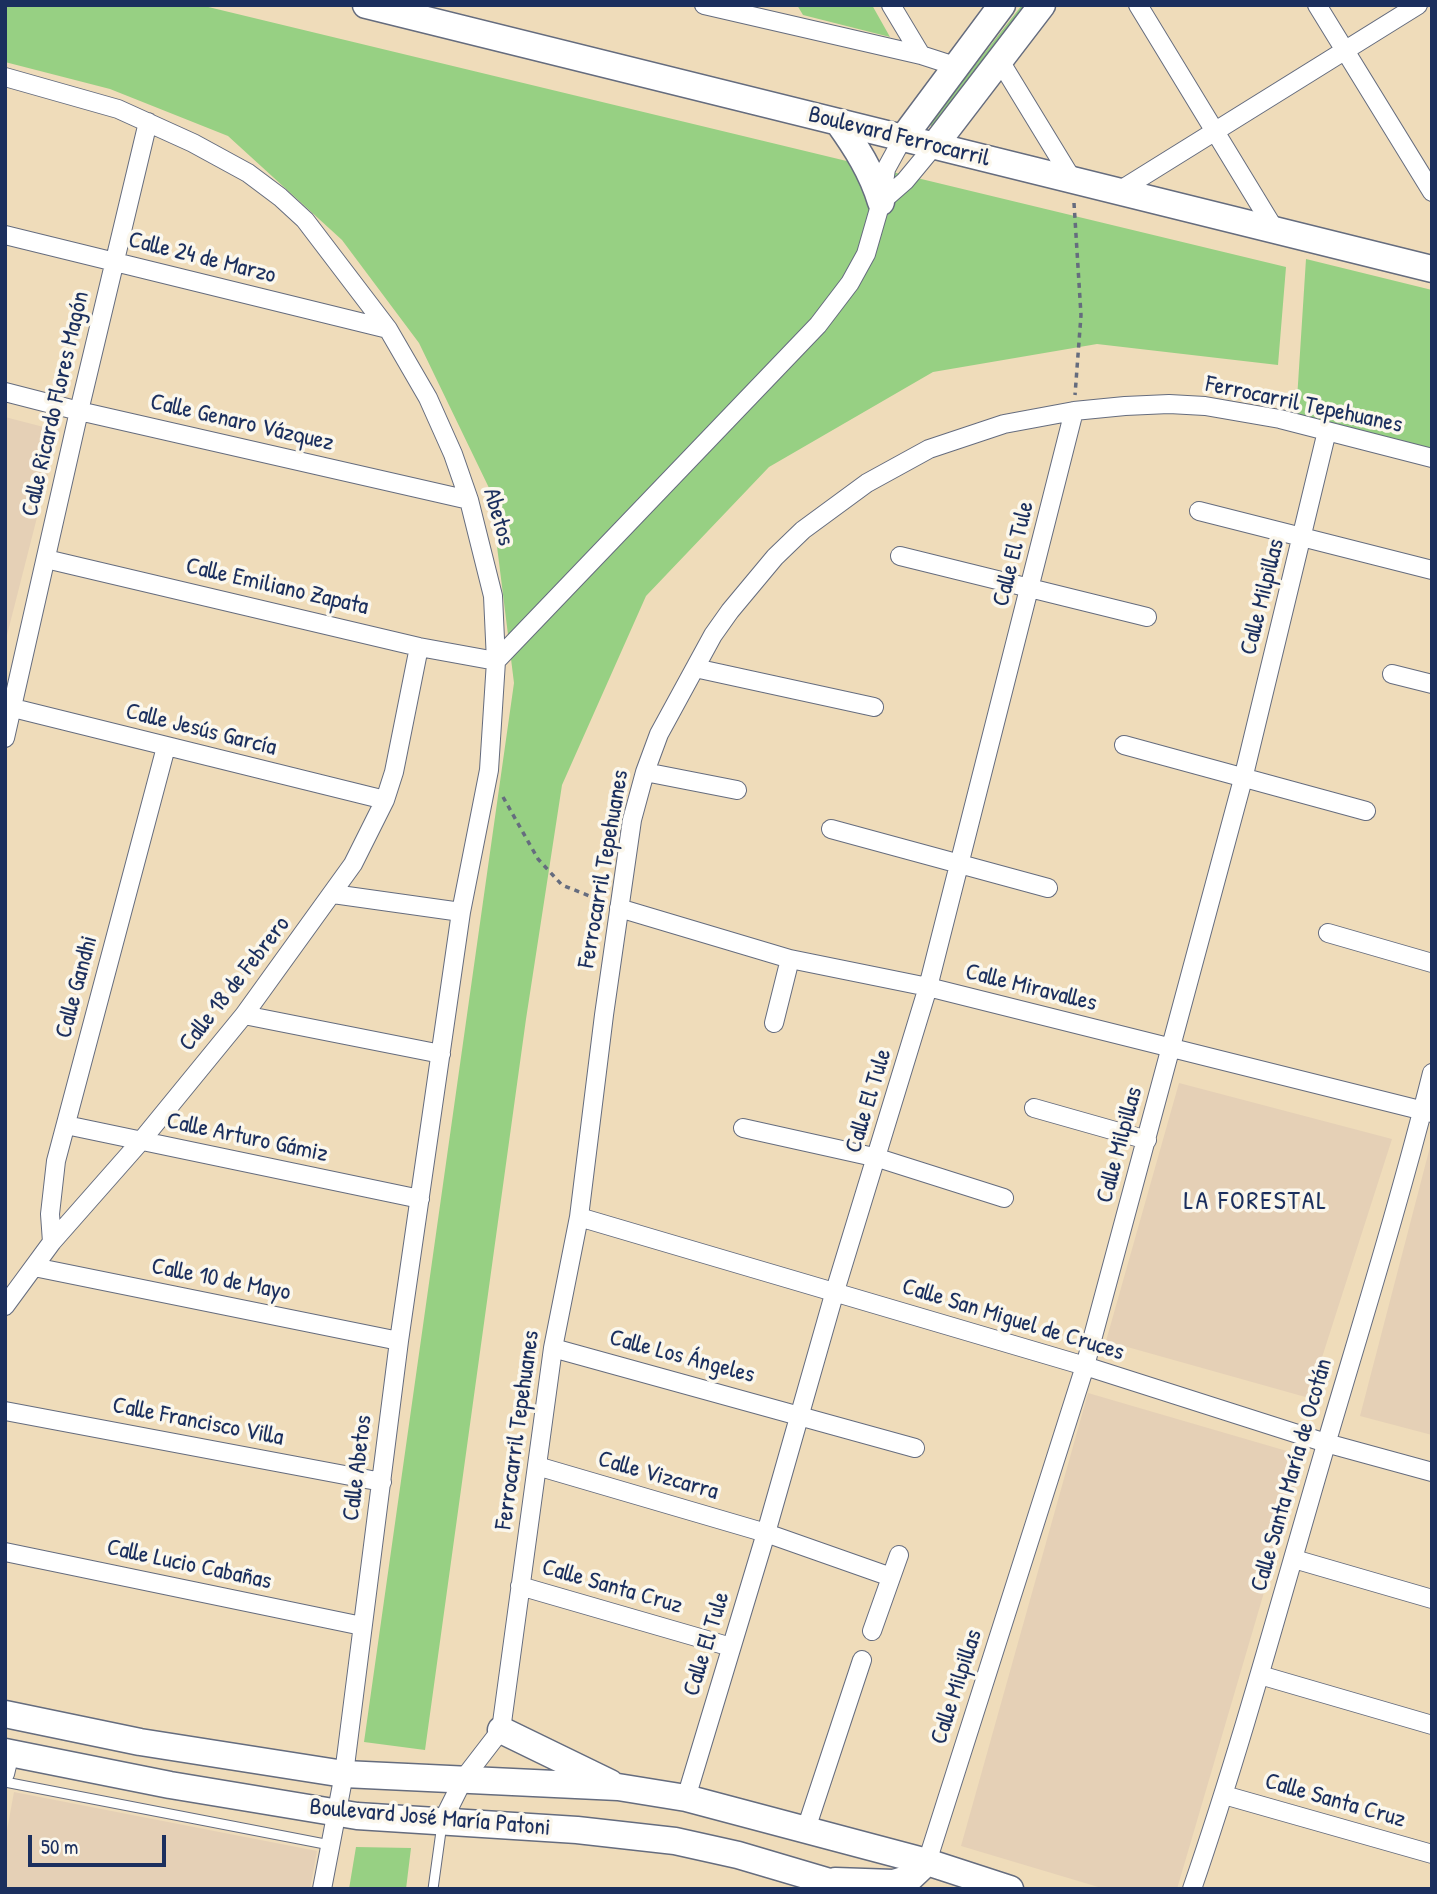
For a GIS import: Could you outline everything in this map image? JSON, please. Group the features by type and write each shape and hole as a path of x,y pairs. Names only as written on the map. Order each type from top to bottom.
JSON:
{"main road":[{"name":"Boulevard Ferrocarril","path":"366,5 401,9 838,122 1432,269"},
{"path":"903,138 1002,5"},
{"path":"934,146 1042,5"},
{"path":"838,122 858,151 881,202"},
{"name":"Boulevard José María Patoni","path":"5,1714 141,1742 344,1774 618,1787 686,1798 927,1862 1010,1889"},
{"path":"501,1730 618,1787"},
{"name":"Boulevard José María Patoni","path":"7,1760 337,1813 588,1831 675,1841 738,1855 853,1889"},
{"path":"823,1880 894,1883 910,1878 927,1862"}],"street":[{"path":"704,5 921,55 955,66"},
{"path":"891,5 921,55"},
{"path":"1138,5 1275,230"},
{"path":"1317,5 1432,192"},
{"path":"1119,191 1418,5"},
{"path":"999,61 1072,179"},
{"name":"Abetos","path":"5,77 88,99 148,122 222,159 281,197 311,227 387,329 410,364 441,425 469,500 493,596 497,628 489,771 461,912 441,1054"},
{"name":"Calle Ricardo Flores Magón","path":"5,738 9,706 148,122"},
{"path":"496,661 818,325 850,283 866,254 881,202 886,169 903,138"},
{"path":"881,202 905,181 934,146"},
{"name":"Calle 24 de Marzo","path":"5,235 387,329"},
{"name":"Calle Genaro Vázquez","path":"5,391 79,411 469,500"},
{"name":"Ferrocarril Tepehuanes","path":"501,1730 553,1348 579,1217 632,820 659,734 713,635 730,611 775,557 803,530 867,483 929,449 1004,424 1074,411 1169,404 1205,406 1239,410 1432,458"},
{"name":"Calle El Tule","path":"686,1798 835,1291 878,1158 928,987 1074,411"},
{"name":"Calle Milpillas","path":"927,1862 1085,1366 1243,779 1303,538 1326,431"},
{"path":"1199,511 1432,570"},
{"path":"900,556 1146,617"},
{"name":"Calle Emiliano Zapata","path":"46,559 419,647 496,661"},
{"name":"Calle 18 de Febrero","path":"5,1306 52,1242 141,1142 244,1015 353,864 385,800 397,761 419,647"},
{"path":"695,668 874,707"},
{"path":"1392,674 1432,684"},
{"name":"Calle Jesús García","path":"9,706 385,800"},
{"path":"1124,745 1366,811"},
{"name":"Calle Gandhi","path":"52,1242 52,1185 166,747"},
{"path":"645,772 737,790"},
{"path":"831,829 1048,888"},
{"path":"333,894 461,912"},
{"name":"Calle Miravalles","path":"619,908 790,959 928,987 1427,1112"},
{"path":"1328,933 1432,963"},
{"path":"774,1023 790,959"},
{"path":"244,1015 441,1054"},
{"name":"Calle Abetos","path":"322,1889 344,1774 399,1341 441,1054"},
{"name":"Calle Santa María de Ocotán","path":"1192,1889 1224,1795 1326,1443 1427,1112 1432,1073"},
{"path":"1034,1108 1147,1140"},
{"name":"Calle Arturo Gámiz","path":"66,1125 420,1199"},
{"path":"743,1128 878,1158 1004,1198"},
{"name":"Calle San Miguel de Cruces","path":"579,1217 1085,1366 1326,1443 1432,1472"},
{"name":"Calle 10 de Mayo","path":"34,1267 399,1341"},
{"name":"Calle Los Ángeles","path":"553,1348 915,1448"},
{"name":"Calle Francisco Villa","path":"5,1411 382,1482"},
{"name":"Calle Vizcarra","path":"537,1466 766,1533 891,1577"},
{"name":"Calle Lucio Cabañas","path":"5,1552 362,1626"},
{"path":"872,1631 899,1555"},
{"path":"1294,1559 1432,1599"},
{"name":"Calle Santa Cruz","path":"520,1586 730,1647"},
{"path":"806,1829 862,1660"},
{"path":"1260,1675 1432,1725"},
{"path":"442,1822 464,1778 501,1730"},
{"name":"Calle Santa Cruz","path":"1224,1795 1432,1854"}],"lane":[{"path":"5,1782 330,1845"},
{"path":"433,1889 442,1822"}],"path":[{"path":"1072,179 1081,315 1074,411"},
{"path":"489,771 538,859 562,885 619,908"}],"shaded area":[{"path":"5,417 59,431 5,643"},
{"path":"1179,1083 1392,1139 1309,1398 1106,1341"},
{"path":"1432,1147 1432,1435 1360,1416"},
{"path":"1088,1393 1304,1456 1177,1889 1105,1889 961,1846"},
{"path":"14,1792 317,1851 310,1889 5,1889 5,1841"}],"green space":[{"path":"5,5 200,5 1286,267 1278,365 1097,344 933,372 769,467 646,596 562,785 526,1019 425,1750 364,1742 514,683 490,490 419,343 342,240 228,136 110,89 5,62"},
{"path":"797,5 872,5 890,37 803,15"},
{"path":"1022,5 1033,5 936,130 929,124"},
{"path":"1306,259 1432,290 1432,449 1296,415"},
{"path":"356,1847 411,1848 406,1889 349,1889"}],"district":[{"name":"LA FORESTAL","path":"1256,1202"}]}
